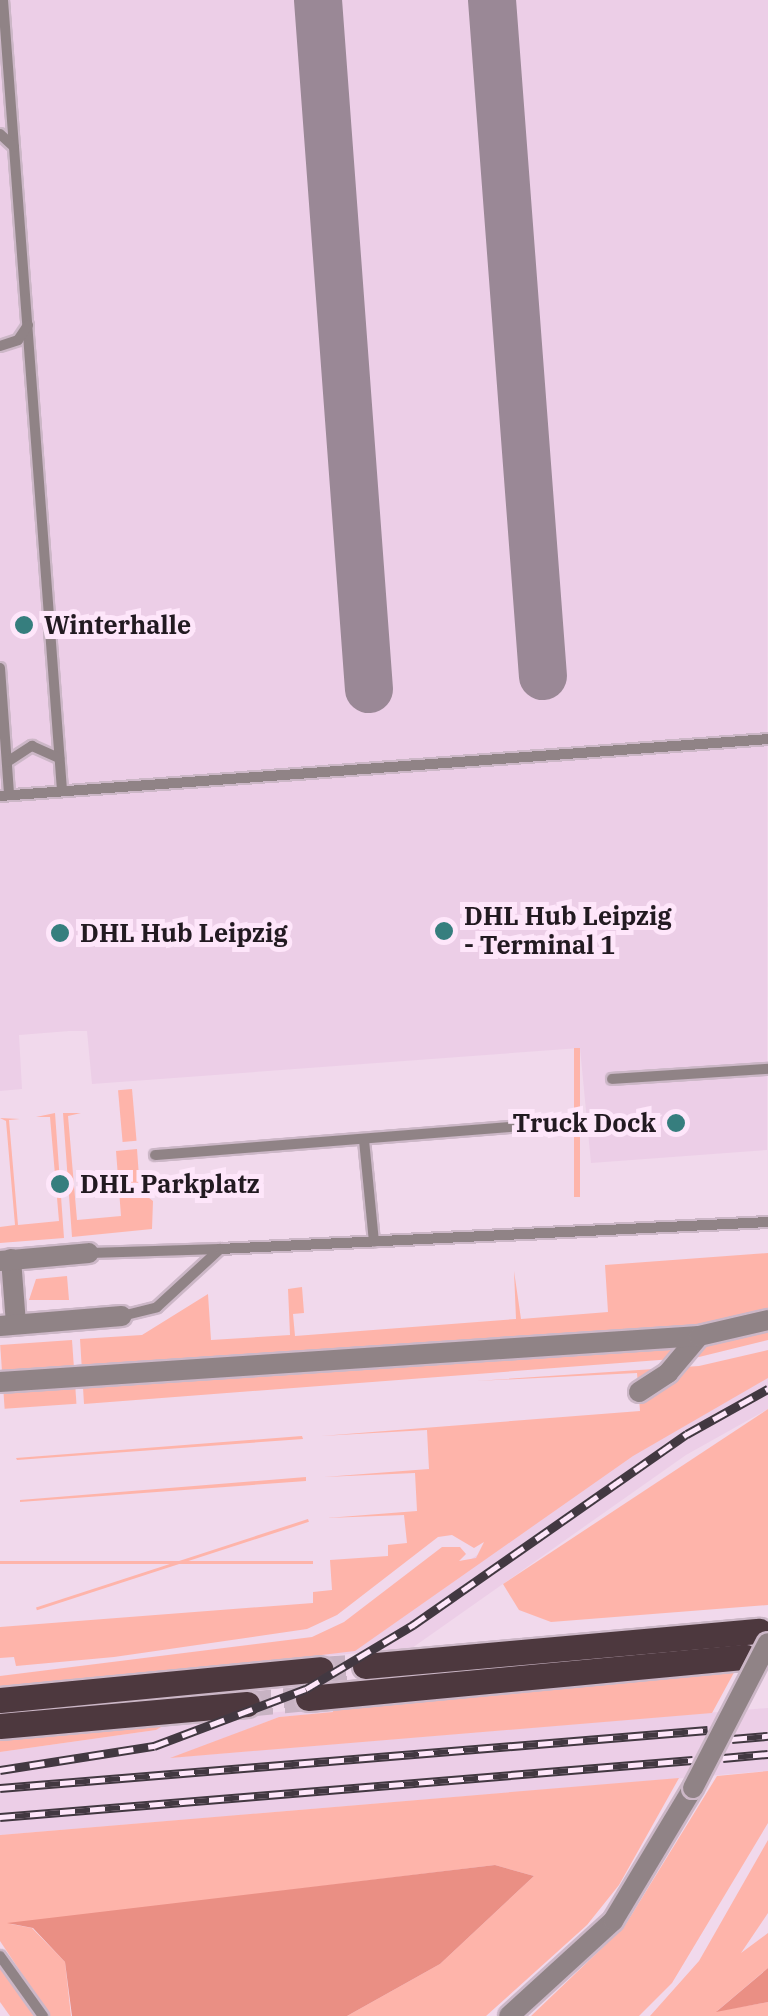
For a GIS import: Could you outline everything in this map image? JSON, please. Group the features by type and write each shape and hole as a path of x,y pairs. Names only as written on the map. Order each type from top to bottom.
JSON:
{"main road":[{"path":"365,1666 763,1637"},
{"path":"308,1698 746,1657"},
{"path":"0,1700 321,1669"},
{"path":"0,1726 248,1704"}],"street":[{"path":"89,1253 6,1260 8,1325 122,1316"},
{"path":"0,1382 698,1336 768,1320"},
{"path":"639,1392 668,1373 698,1336"},
{"path":"509,2016 614,1921 693,1788 763,1637"}],"lane":[{"path":"3,0 62,791"},
{"path":"0,134 14,148"},
{"path":"0,346 18,340 28,325"},
{"path":"0,668 7,762 5,796 768,739"},
{"path":"7,762 32,746 60,758"},
{"path":"612,1078 768,1069"},
{"path":"156,1155 526,1126"},
{"path":"364,1140 374,1242"},
{"path":"89,1253 768,1222"},
{"path":"122,1316 158,1308 220,1249"},
{"path":"0,1956 44,2016"}],"shaded area":[{"path":"0,0 768,0 767,1150 591,1163 580,1048 92,1084 87,1031 69,1031 19,1035 22,1089 0,1091"},
{"path":"574,1048 580,1048 580,1197 574,1197"},
{"path":"132,1089 137,1141 123,1142 118,1090"},
{"path":"55,1113 64,1238 0,1243 0,1227 15,1225 6,1121 0,1118 20,1119 9,1120 18,1225 59,1221 50,1117 36,1117"},
{"path":"63,1113 81,1113 68,1116 77,1220 121,1216 116,1151 137,1149 140,1191 153,1201 152,1229 72,1237"},
{"path":"768,1253 768,1340 699,1357 84,1404 80,1339 142,1335 208,1294 211,1340 290,1335 288,1289 302,1287 304,1313 293,1314 295,1336 516,1319 514,1271 521,1319 608,1312 605,1265"},
{"path":"67,1276 69,1300 29,1300 36,1279"},
{"path":"72,1340 76,1404 5,1409 0,1345"},
{"path":"768,1350 768,1378 633,1456 355,1651 0,1693 0,1676 312,1637 344,1622 442,1547 460,1547 466,1554 459,1561 476,1558 484,1542 474,1548 452,1535 438,1537 337,1615 307,1629 114,1657 16,1666 14,1657 0,1658 0,1627 313,1603 313,1592 332,1590 330,1560 388,1556 388,1545 407,1543 404,1515 327,1518 417,1511 415,1473 324,1477 429,1469 427,1430 321,1436 640,1411 637,1373 476,1381 699,1366"},
{"path":"768,1371 768,1409 686,1455 412,1648 296,1659 336,1652 627,1452"},
{"path":"768,1409 768,1605 551,1622 519,1610 503,1584"},
{"path":"302,1436 303,1439 16,1458"},
{"path":"306,1477 306,1481 20,1502 20,1500"},
{"path":"308,1519 309,1522 37,1610"},
{"path":"0,1561 313,1561 0,1564"},
{"path":"737,1667 712,1713 170,1758 279,1717 333,1712 333,1707"},
{"path":"333,1707 333,1712 279,1717 177,1757 768,1708 768,1771 0,1835 0,1752 156,1730 170,1722"},
{"path":"170,1722 156,1730 0,1752 0,1734"},
{"path":"768,1771 768,1823 672,1983 639,2016 531,2016 624,1927 717,1776"},
{"path":"679,1778 619,1885 587,1925 486,2016 347,2016 440,1964 534,1876 495,1865 11,1924 32,1928 65,1962 71,2016 50,2016 0,1941 0,1835"},
{"path":"768,1840 768,1913 741,1953 768,1933 768,1968 717,2011 768,2002 768,2016 650,2016 699,1961"},
{"path":"495,1865 534,1876 440,1964 347,2016 72,2016 65,1962 33,1928 7,1923"},
{"path":"0,1965 37,2016 10,2016 0,2002"},
{"path":"768,1968 768,2002 716,2012"}],"taxiway":[{"path":"318,0 369,689"},
{"path":"492,0 543,676"}],"tunnel":[{"path":"321,1669 365,1666"},
{"path":"247,1704 308,1698"}],"railway":[{"path":"0,1770 154,1746 306,1689 413,1625 687,1434 768,1389"},
{"path":"0,1788 708,1730"},
{"path":"732,1739 768,1736"},
{"path":"723,1758 768,1754"},
{"path":"0,1817 693,1760"}],"place":[{"name":"Winterhalle","path":"24,625"},
{"name":"DHL Hub Leipzig - Terminal 1","path":"444,931"},
{"name":"DHL Hub Leipzig","path":"60,933"},
{"name":"Truck Dock","path":"676,1123"},
{"name":"DHL Parkplatz","path":"60,1184"}]}
